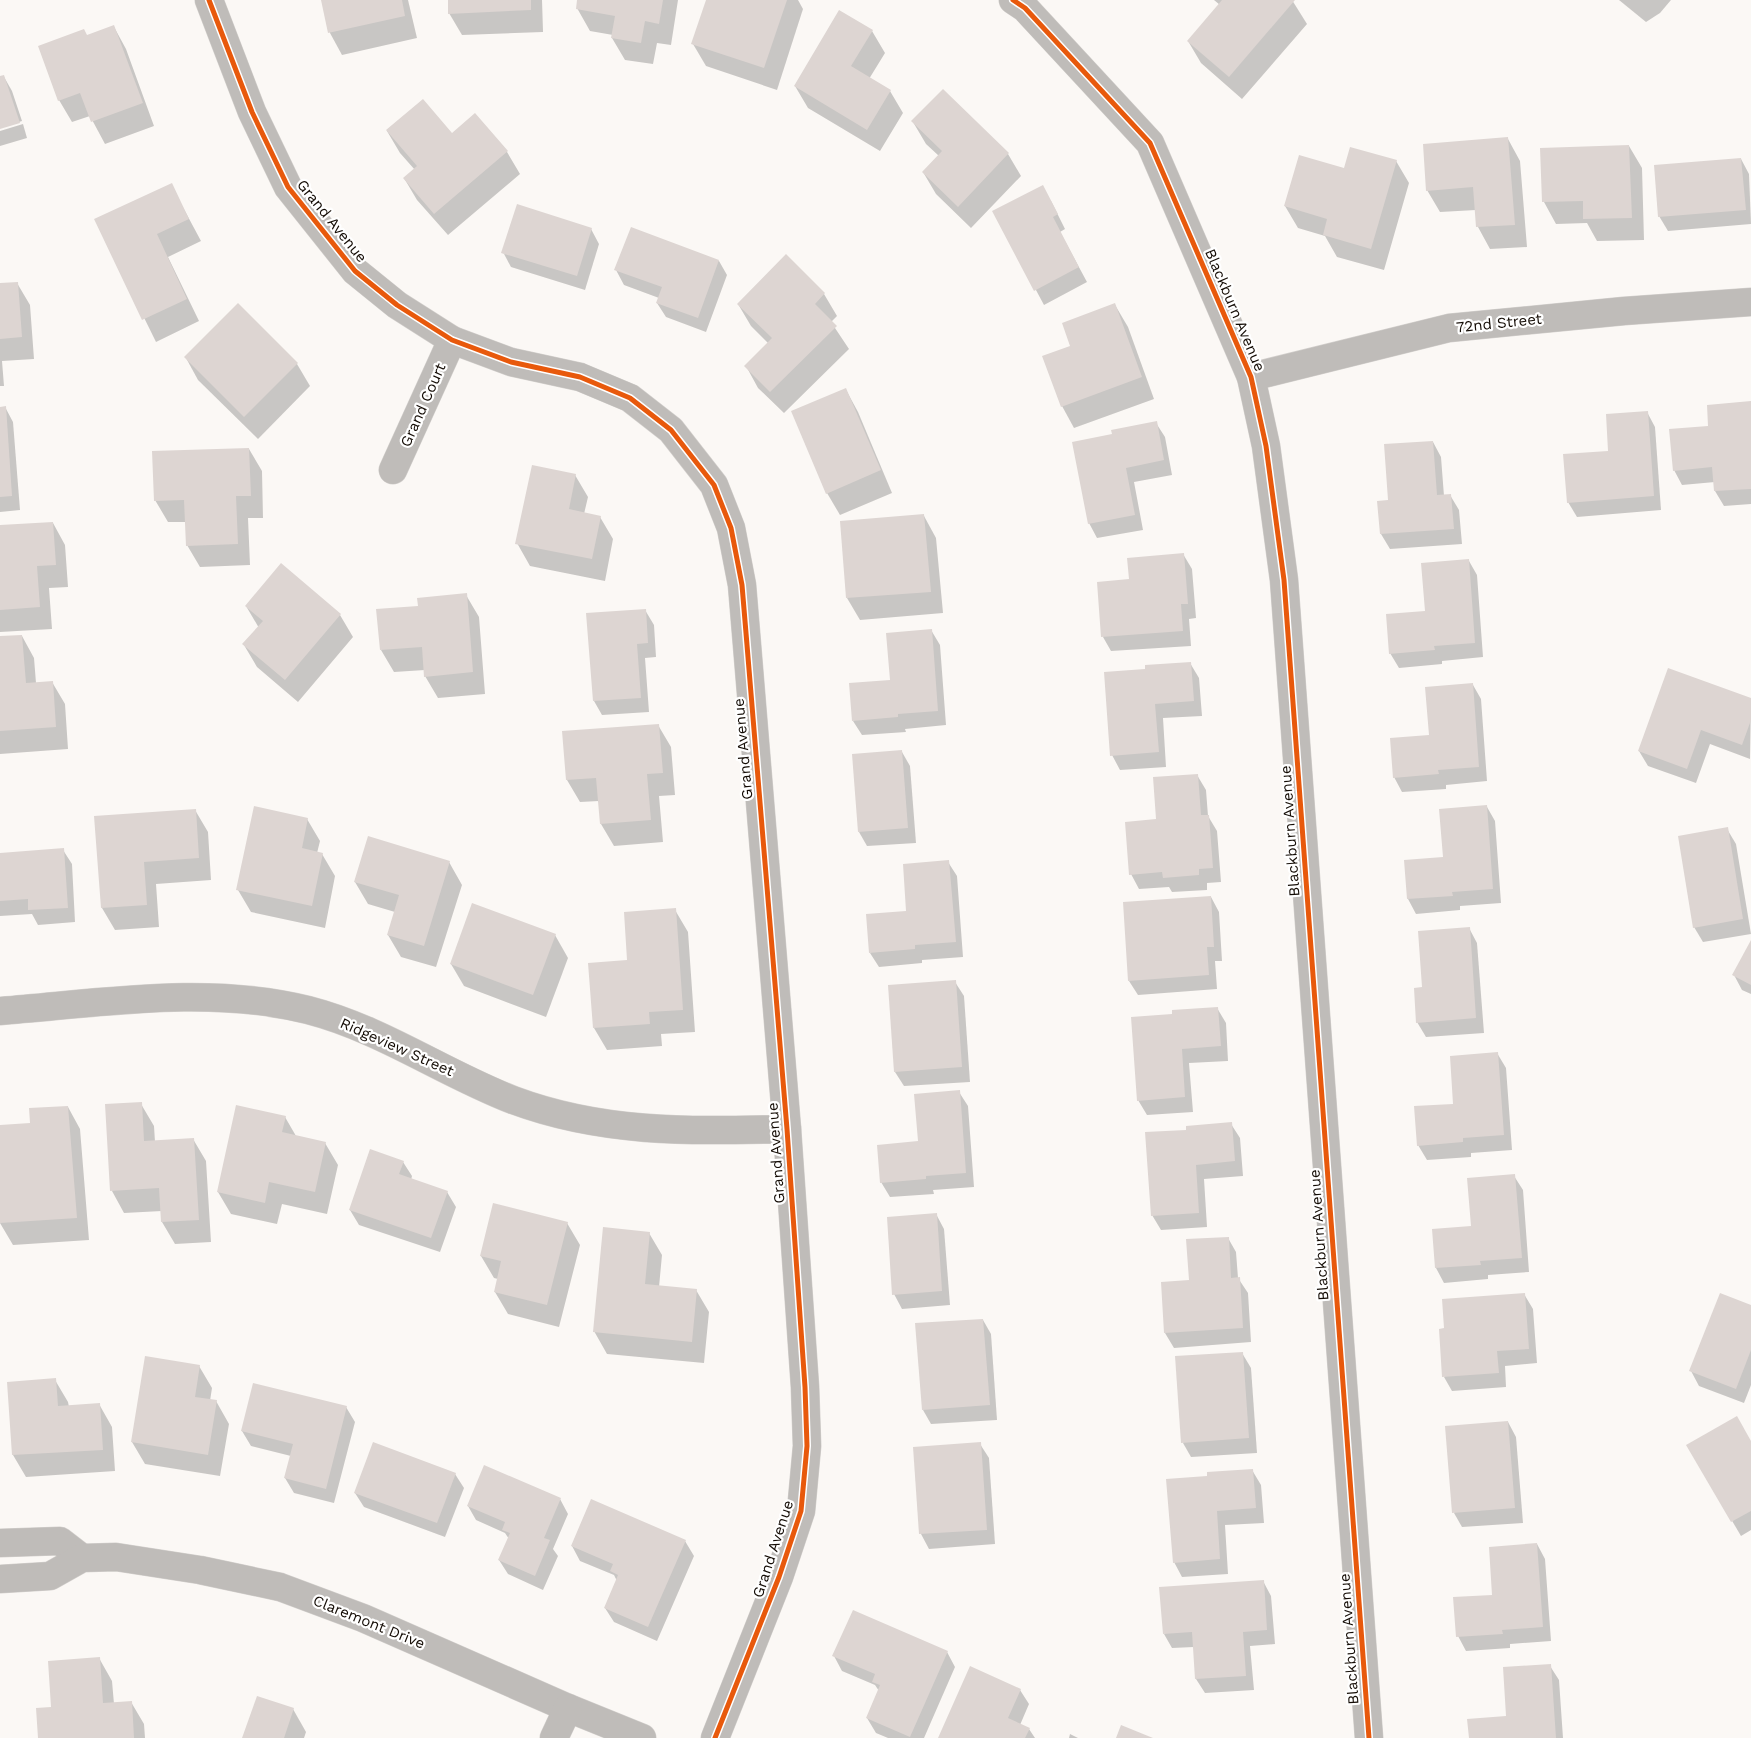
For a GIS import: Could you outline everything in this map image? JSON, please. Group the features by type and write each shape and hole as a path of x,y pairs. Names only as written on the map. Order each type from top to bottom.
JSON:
{"street":[{"name":"Grand Avenue","path":"209,0 252,112 288,187 355,272 397,305 452,340 511,362 580,377 630,398 671,430 714,485 731,528 742,585 787,1129 806,1387 807,1446 802,1511 779,1577 715,1738"},
{"name":"Blackburn Avenue","path":"1023,3 1150,143 1251,377 1266,446 1284,580 1369,1738"},
{"name":"72nd Street","path":"1251,377 1449,328 1624,311 1751,302"},
{"name":"Grand Court","path":"393,470 452,340"},
{"name":"Ridgeview Street","path":"0,1011 183,997 257,1000 308,1010 353,1024 483,1087 551,1112 603,1124 642,1129 688,1131 787,1129"},
{"path":"0,1543 60,1541 82,1558"},
{"name":"Claremont Drive","path":"0,1579 50,1576 82,1558 116,1557 200,1570 280,1587 363,1618 568,1708 642,1738"},
{"path":"554,1738 568,1708"}],"building":[{"path":"321,0 402,0 405,16 328,33"},
{"path":"448,0 531,0 531,10 448,14"},
{"path":"577,0 663,0 659,24 645,21 641,43 611,38 615,16 576,9"},
{"path":"706,0 787,0 764,68 691,44"},
{"path":"1222,0 1295,0 1229,77 1187,41"},
{"path":"839,10 873,30 851,66 891,90 867,130 794,86"},
{"path":"114,25 143,103 91,122 80,93 58,101 38,46 84,29 87,35"},
{"path":"4,75 20,123 0,129 0,76"},
{"path":"943,89 1009,153 958,207 922,172 942,151 911,121"},
{"path":"423,99 452,133 475,113 508,151 434,214 403,178 417,166 386,130"},
{"path":"1508,137 1515,225 1476,227 1473,187 1426,191 1423,144"},
{"path":"1629,145 1632,218 1583,219 1583,201 1542,202 1540,148"},
{"path":"1350,147 1397,160 1371,249 1323,235 1327,219 1284,206 1299,155 1344,168"},
{"path":"1741,158 1746,210 1658,217 1654,165"},
{"path":"172,183 189,219 157,234 187,299 142,320 94,219"},
{"path":"1043,185 1058,214 1053,217 1079,267 1034,291 992,211"},
{"path":"517,204 592,228 577,276 501,253"},
{"path":"631,227 719,260 698,318 656,303 662,287 614,270"},
{"path":"786,254 825,293 815,304 837,326 770,392 744,366 772,338 737,304"},
{"path":"18,282 22,337 0,339 0,283"},
{"path":"238,303 298,363 244,417 184,357"},
{"path":"1115,303 1142,377 1061,407 1042,356 1070,346 1062,323"},
{"path":"846,388 881,470 826,494 791,411"},
{"path":"1751,401 1751,489 1714,491 1712,467 1673,471 1669,429 1708,426 1707,405"},
{"path":"6,406 12,496 0,497 0,407"},
{"path":"1648,411 1654,496 1567,503 1563,454 1608,451 1606,414"},
{"path":"1157,421 1164,460 1126,468 1135,515 1088,524 1072,442 1112,434 1111,430"},
{"path":"1433,441 1437,495 1451,494 1454,529 1380,534 1377,501 1388,500 1384,444"},
{"path":"249,448 251,496 236,496 238,544 186,546 184,500 154,501 152,451"},
{"path":"532,465 576,474 569,509 601,516 592,559 515,544"},
{"path":"924,514 931,592 846,598 840,521"},
{"path":"53,522 56,565 37,566 40,607 0,610 0,525"},
{"path":"1184,553 1188,604 1181,604 1183,631 1101,637 1097,582 1129,579 1127,558"},
{"path":"1469,559 1475,643 1434,646 1435,650 1389,654 1386,614 1425,611 1421,563"},
{"path":"281,563 341,614 285,680 242,644 263,621 245,606"},
{"path":"467,593 473,672 424,677 422,647 380,650 376,609 418,606 417,598"},
{"path":"646,609 648,643 637,644 641,698 593,701 586,613"},
{"path":"932,629 938,711 898,714 898,717 852,721 849,683 890,680 886,633"},
{"path":"22,635 26,683 53,681 56,727 0,731 0,636"},
{"path":"1191,662 1194,701 1155,704 1159,752 1110,756 1104,672 1145,669 1145,665"},
{"path":"1668,668 1751,698 1751,720 1742,745 1701,730 1687,769 1638,751"},
{"path":"1473,683 1479,767 1438,770 1439,774 1393,778 1390,738 1429,735 1425,687"},
{"path":"659,724 663,773 647,774 651,820 600,824 596,778 566,780 562,731"},
{"path":"902,750 908,828 858,832 852,754"},
{"path":"1198,774 1201,815 1209,815 1213,868 1199,869 1199,875 1163,878 1162,872 1129,875 1125,822 1156,819 1153,777"},
{"path":"1487,805 1493,889 1452,892 1453,896 1407,899 1404,860 1443,857 1439,809"},
{"path":"254,806 308,818 302,848 323,853 312,906 236,890"},
{"path":"196,809 199,858 144,862 147,905 101,908 94,816"},
{"path":"1728,827 1743,919 1693,928 1678,836"},
{"path":"368,836 450,861 424,946 387,935 399,895 354,882"},
{"path":"64,848 68,908 28,910 28,899 0,901 0,853"},
{"path":"949,860 956,942 915,945 915,949 869,953 866,914 906,911 903,864"},
{"path":"1211,896 1214,947 1207,947 1209,975 1128,981 1123,902"},
{"path":"472,903 556,934 533,995 450,964"},
{"path":"676,908 683,1010 649,1012 650,1024 593,1028 588,963 627,960 624,912"},
{"path":"1470,927 1476,1018 1416,1023 1414,988 1422,987 1418,931"},
{"path":"1751,940 1751,985 1732,975"},
{"path":"956,980 962,1067 894,1072 888,985"},
{"path":"1218,1007 1221,1046 1182,1049 1185,1097 1137,1101 1131,1017 1172,1014 1172,1010"},
{"path":"1498,1052 1504,1135 1463,1138 1463,1142 1417,1146 1414,1106 1453,1104 1450,1056"},
{"path":"960,1090 966,1173 926,1176 926,1179 880,1183 877,1145 918,1141 914,1094"},
{"path":"142,1102 144,1141 194,1138 199,1220 161,1222 159,1188 110,1191 105,1104"},
{"path":"236,1105 286,1116 282,1132 326,1142 315,1192 269,1182 265,1203 217,1192"},
{"path":"68,1106 77,1218 0,1223 0,1125 30,1123 29,1108"},
{"path":"1232,1122 1235,1161 1196,1165 1199,1213 1151,1216 1145,1132 1186,1130 1186,1126"},
{"path":"370,1149 404,1161 399,1174 448,1191 431,1238 349,1210"},
{"path":"1515,1174 1522,1258 1480,1261 1481,1265 1435,1268 1432,1229 1471,1226 1467,1178"},
{"path":"493,1203 568,1222 547,1305 494,1292 501,1261 480,1256"},
{"path":"937,1213 942,1291 892,1295 887,1217"},
{"path":"603,1227 650,1232 645,1284 697,1289 692,1342 593,1332"},
{"path":"1229,1237 1231,1278 1240,1277 1243,1328 1164,1333 1161,1282 1189,1280 1186,1239"},
{"path":"1525,1293 1529,1349 1497,1351 1499,1373 1442,1377 1439,1329 1444,1328 1442,1299"},
{"path":"1720,1293 1751,1305 1751,1350 1736,1389 1689,1371"},
{"path":"983,1319 990,1405 922,1410 915,1323"},
{"path":"1243,1352 1249,1438 1181,1443 1175,1356"},
{"path":"145,1356 200,1365 195,1397 217,1400 208,1455 131,1442"},
{"path":"56,1378 58,1406 100,1403 103,1450 12,1455 7,1382"},
{"path":"253,1383 347,1406 326,1489 284,1478 293,1444 241,1431"},
{"path":"1737,1416 1751,1441 1751,1511 1731,1522 1686,1445"},
{"path":"1508,1421 1515,1508 1452,1513 1445,1426"},
{"path":"373,1442 456,1473 437,1523 354,1493"},
{"path":"981,1442 987,1530 919,1534 913,1447"},
{"path":"484,1465 561,1498 544,1538 550,1540 535,1576 498,1560 510,1533 502,1530 505,1522 467,1506"},
{"path":"1253,1469 1256,1508 1217,1511 1220,1559 1173,1563 1166,1479 1207,1476 1207,1472"},
{"path":"591,1499 686,1540 648,1627 604,1608 618,1575 610,1571 613,1564 571,1546"},
{"path":"1537,1543 1543,1627 1502,1630 1503,1634 1456,1637 1453,1597 1492,1595 1489,1547"},
{"path":"1264,1580 1267,1630 1243,1632 1246,1676 1195,1679 1192,1632 1163,1634 1159,1587"},
{"path":"853,1610 948,1651 910,1737 866,1718 880,1685 872,1682 875,1674 832,1656"},
{"path":"100,1657 103,1703 132,1701 134,1738 38,1738 36,1708 51,1707 48,1661"},
{"path":"1551,1664 1556,1738 1469,1738 1467,1719 1506,1716 1503,1667"},
{"path":"970,1666 1021,1689 1008,1718 1030,1728 1025,1738 938,1738"},
{"path":"257,1696 294,1708 284,1738 242,1738"},
{"path":"1121,1725 1153,1738 1116,1738"}],"cycle path":[{"path":"209,0 252,112 288,187 355,271 397,305 452,340 511,362 580,377 630,398 671,430 714,485 731,528 742,585 747,645 787,1129 805,1387 807,1446 801,1511 779,1577 715,1738"},
{"path":"1013,0 1025,8 1150,143 1251,377 1266,446 1284,580 1369,1738"}]}
